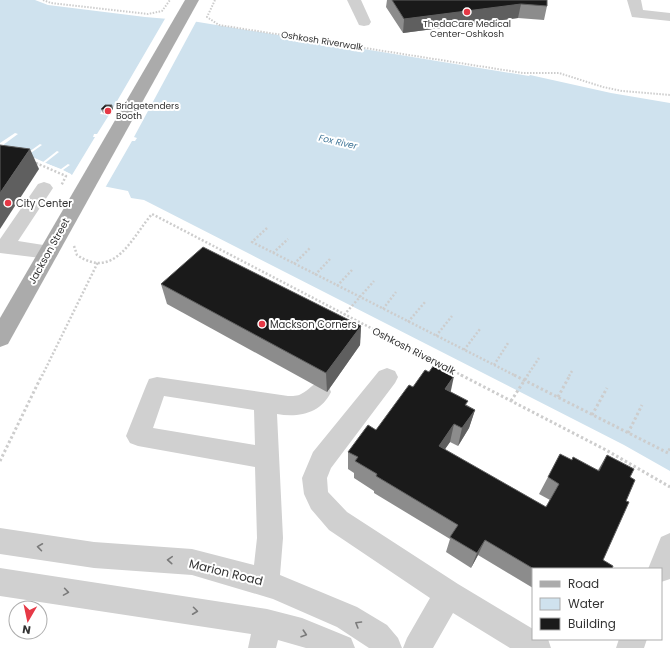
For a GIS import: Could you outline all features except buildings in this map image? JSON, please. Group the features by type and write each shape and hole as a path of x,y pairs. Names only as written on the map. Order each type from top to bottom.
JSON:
{"main road":[{"name":"Jackson Street","path":"0,338 192,0"}],"street":[{"path":"354,0 364,22"},
{"path":"650,1 635,0 637,14 670,17"},
{"path":"44,188 3,247 49,252"},
{"path":"388,376 322,460 316,471 316,495 322,507 338,521 448,594 537,648"},
{"path":"267,458 138,436 157,386 288,406 306,404 320,392"},
{"path":"265,402 270,538 266,582"},
{"name":"Marion Road","path":"0,541 94,554 192,562 266,582 347,617 377,635 388,648"},
{"path":"661,568 670,546"},
{"path":"0,582 233,616 264,635 328,642 341,648"},
{"path":"416,648 448,594"}],"path":[{"path":"43,0 51,3 148,14 160,12 165,9 170,0"},
{"name":"Oshkosh Riverwalk","path":"215,0 207,17 219,25 523,73 559,73 603,88 622,91 670,94"},
{"name":"Oshkosh Riverwalk","path":"98,262 106,262 121,255 127,249 144,222 152,214 606,450 670,487"},
{"path":"267,228 252,242 668,453 670,448"},
{"path":"273,253 288,239"},
{"path":"0,461 98,262 83,259 77,255 73,246 74,241"},
{"path":"294,264 310,248"},
{"path":"315,275 330,259"},
{"path":"337,286 352,270"},
{"path":"344,315 374,280"},
{"path":"383,309 396,292"},
{"path":"408,322 425,302"},
{"path":"436,336 452,316"},
{"path":"464,350 480,329"},
{"path":"494,365 508,343"},
{"path":"510,401 539,358"},
{"path":"558,398 572,371"},
{"path":"592,415 607,388"},
{"path":"628,433 642,405"}],"water":[{"name":"Fox River","path":"0,0 35,0 48,5 145,17 192,21 530,75 611,93 670,103 670,471 624,445 144,200 131,198 128,191 72,180 71,174 0,143"}],"pier":[{"path":"166,17 197,20 134,137 137,138 135,141 132,141 105,188 72,182 70,176 0,145 0,143 15,133 18,134 3,145 26,154 40,144 42,145 28,155 43,162 57,151 59,152 45,163 61,169 68,164 70,165 63,170 72,175 95,137 93,137 94,134 97,134 109,115 100,114 104,107 113,108"}],"place":[{"name":"ThedaCare Medical Center-Oshkosh","path":"467,12"},
{"name":"Bridgetenders Booth","path":"108,111"},
{"name":"City Center","path":"8,203"},
{"name":"Mackson Corners","path":"262,324"}]}
